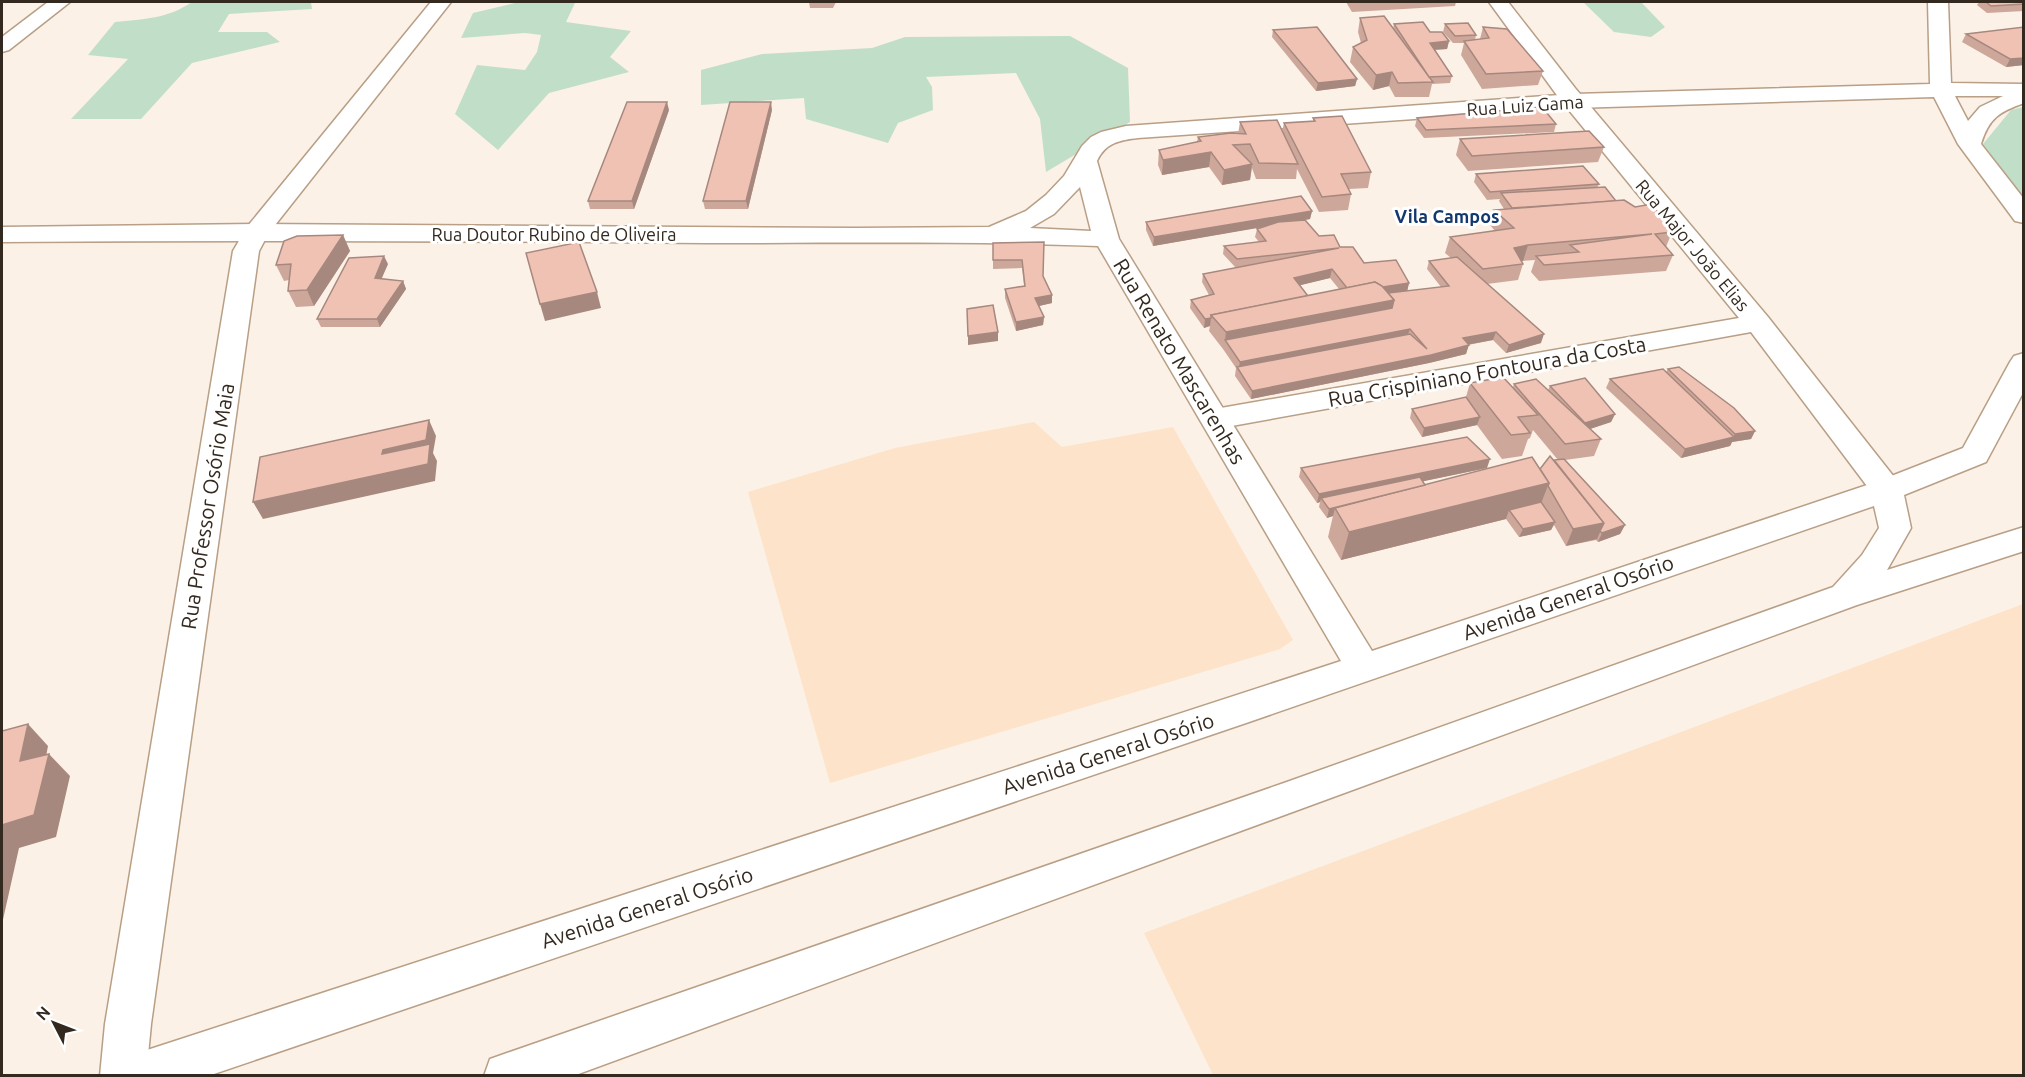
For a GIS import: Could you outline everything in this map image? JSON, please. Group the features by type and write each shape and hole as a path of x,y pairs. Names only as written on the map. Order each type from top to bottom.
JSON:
{"street":[{"path":"2,46 60,2"},
{"name":"Rua Professor Osório Maia","path":"123,1076 128,1024 246,251 256,232 441,2"},
{"name":"Rua Major João Elias","path":"1498,2 1574,101 1758,323 1887,490"},
{"path":"1938,2 1941,90 1969,144 2024,216"},
{"name":"Rua Luiz Gama","path":"1085,161 1092,147 1110,135 1138,130 1574,101 1941,90 2024,90"},
{"path":"1969,144 1973,130 1984,113 1992,107 2024,96"},
{"path":"981,234 1012,228 1034,218 1054,203 1085,161"},
{"name":"Rua Renato Mascarenhas","path":"1085,161 1106,239 1362,667"},
{"name":"Rua Doutor Rubino de Oliveira","path":"2,234 256,232 843,236 981,234 1106,239"},
{"name":"Rua Crispiniano Fontoura da Costa","path":"1215,419 1758,323"},
{"name":"Avenida General Osório","path":"138,1076 1236,711 1887,490 1975,455 2024,362"},
{"path":"1845,596 1874,564 1895,528 1887,490"},
{"path":"507,1076 1845,596 2024,539"}],"shaded area":[{"path":"1034,422 1062,447 1173,427 1293,640 1280,649 830,783 748,492 895,448"},
{"path":"2023,604 2023,1075 1213,1075 1144,933"}],"green space":[{"path":"192,2 311,2 312,9 229,14 218,32 267,32 280,42 192,63 141,119 71,119 128,59 88,55 115,22 164,15"},
{"path":"519,2 599,2 575,3 566,22 631,31 610,57 629,72 549,93 498,150 455,114 477,65 525,70 537,52 541,35 525,33 461,38 473,13"},
{"path":"1583,2 1641,2 1665,27 1651,37 1614,32"},
{"path":"1070,36 1128,68 1130,122 1046,172 1040,119 1016,73 926,77 932,87 933,110 898,123 888,143 806,119 804,98 701,105 701,70 762,54 872,48 905,37"},
{"path":"2024,107 2023,197 1983,144 2011,110"}],"building":[{"path":"1986,2 2024,2 2024,4 1991,6"},
{"path":"1384,16 1433,82 1398,83 1392,72 1376,75 1353,47 1367,40 1360,18"},
{"path":"1423,22 1430,32 1442,32 1449,41 1430,43 1452,76 1429,77 1394,24"},
{"path":"1468,23 1476,35 1455,36 1445,24"},
{"path":"1317,27 1357,79 1318,83 1273,30"},
{"path":"1483,27 1507,29 1543,71 1486,74 1464,41 1489,38"},
{"path":"2024,27 2024,58 2010,59 1966,34"},
{"path":"627,102 667,102 632,201 588,201"},
{"path":"730,102 771,102 746,201 703,201"},
{"path":"1542,107 1556,124 1426,130 1417,118"},
{"path":"1342,116 1371,172 1341,174 1351,194 1322,197 1284,123"},
{"path":"1277,120 1298,164 1259,163 1250,144 1233,145 1252,164 1224,170 1211,152 1163,160 1159,150 1201,141 1198,137 1231,133 1246,134 1240,122"},
{"path":"1589,131 1604,147 1472,156 1460,139"},
{"path":"1583,166 1599,184 1490,192 1476,174"},
{"path":"1605,187 1616,201 1512,208 1501,193"},
{"path":"1301,196 1312,211 1154,237 1146,222"},
{"path":"1624,200 1635,207 1652,204 1672,232 1655,234 1673,255 1544,265 1536,256 1579,252 1570,245 1652,234 1528,245 1514,248 1523,264 1483,269 1450,237 1514,228 1494,210"},
{"path":"1305,220 1319,236 1334,235 1340,247 1353,247 1364,263 1396,260 1409,283 1383,287 1375,282 1347,288 1332,269 1294,278 1308,296 1211,315 1211,318 1205,319 1191,300 1214,294 1203,274 1339,248 1237,259 1224,246 1266,241 1257,229 1278,222"},
{"path":"343,235 307,290 288,291 291,264 276,265 284,241 297,236"},
{"path":"579,242 597,292 540,304 526,253"},
{"path":"1044,242 1043,276 1052,295 1035,298 1044,317 1016,322 1005,289 1025,286 1022,260 993,260 993,243"},
{"path":"384,256 375,278 403,281 377,319 317,319 349,258"},
{"path":"1457,257 1544,334 1509,345 1496,332 1463,338 1469,345 1431,355 1252,391 1237,367 1410,334 1427,349 1410,329 1240,362 1225,340 1392,308 1394,300 1388,293 1449,286 1429,261"},
{"path":"1375,282 1382,286 1394,300 1226,332 1211,315"},
{"path":"993,305 998,332 968,336 967,309"},
{"path":"1679,367 1734,408 1755,431 1735,434 1668,369"},
{"path":"1663,369 1734,437 1685,449 1610,379"},
{"path":"1503,377 1538,415 1518,417 1530,433 1511,435 1470,383"},
{"path":"1585,378 1615,414 1585,423 1550,386"},
{"path":"1536,379 1601,439 1565,444 1514,384"},
{"path":"1466,397 1480,417 1424,428 1412,409"},
{"path":"429,420 426,440 383,450 382,454 430,444 428,464 253,502 260,457"},
{"path":"1467,437 1490,459 1319,494 1301,468"},
{"path":"1550,456 1604,523 1573,529 1540,469"},
{"path":"1532,457 1549,483 1349,532 1335,508"},
{"path":"1564,459 1625,525 1602,533 1600,531 1604,523 1554,460"},
{"path":"1420,477 1425,485 1329,509 1321,498"},
{"path":"1541,502 1555,522 1523,529 1509,510"},
{"path":"28,724 20,761 49,754 34,815 2,825 2,731"}],"district":[{"name":"Vila Campos","path":"1447,216"}]}
